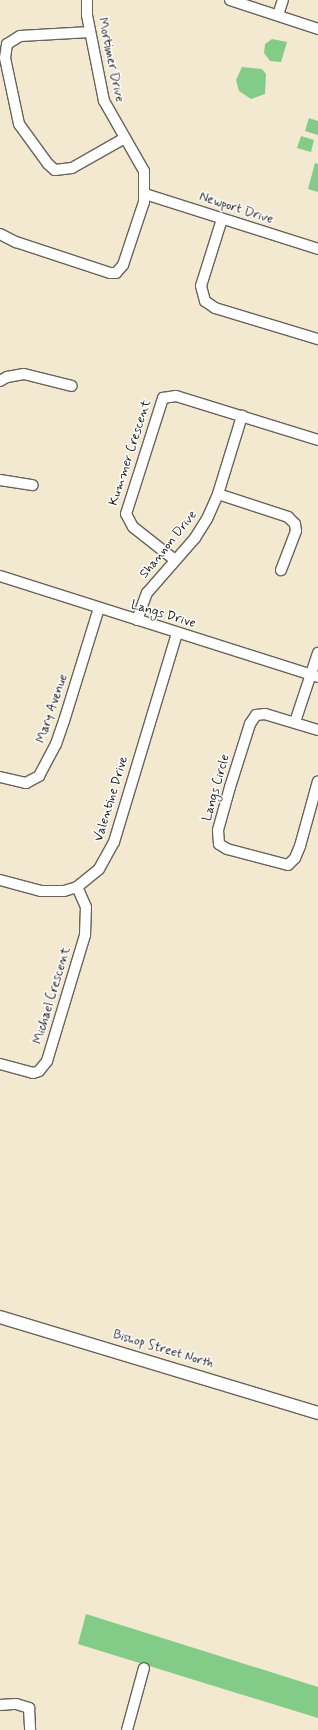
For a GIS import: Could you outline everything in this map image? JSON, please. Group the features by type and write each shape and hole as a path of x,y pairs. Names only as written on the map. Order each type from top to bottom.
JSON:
{"main road":[{"name":"Bishop Street North","path":"0,1317 318,1413"}],"street":[{"name":"Mortimer Drive","path":"0,234 71,261 116,274 123,266 145,194 144,171 104,101 90,32 87,0"},
{"path":"230,0 318,29"},
{"path":"278,15 283,0"},
{"path":"90,32 20,36 7,44 5,58 19,124 48,164 55,170 72,168 124,138"},
{"name":"Newport Drive","path":"145,194 318,249"},
{"path":"222,218 201,286 204,301 215,308 318,339"},
{"path":"0,381 7,377 24,374 72,386"},
{"name":"Kummer Crescent","path":"175,560 133,527 126,514 162,400 172,395 318,440"},
{"name":"Shannon Drive","path":"136,620 147,593 201,529 218,494 242,416"},
{"path":"0,480 33,485"},
{"path":"218,494 288,516 295,524 296,532 281,570"},
{"name":"Langs Drive","path":"0,576 314,676"},
{"name":"Mary Avenue","path":"0,777 26,783 39,776 56,744 99,608"},
{"name":"Valentine Drive","path":"0,880 41,891 64,891 77,887 99,869 114,842 177,633"},
{"path":"294,722 314,676 318,653"},
{"name":"Langs Circle","path":"318,730 264,714 256,715 250,724 218,830 219,844 227,849 288,865 295,858 300,846 318,781"},
{"name":"Michael Crescent","path":"0,1064 33,1073 39,1071 47,1061 85,935 86,907 77,887"},
{"path":"127,1730 144,1668"},
{"path":"0,1705 16,1704 29,1708 30,1730"}],"green space":[{"path":"272,39 287,42 281,62 270,61 264,53 265,44"},
{"path":"242,67 262,69 266,74 265,94 251,99 239,91 236,80"},
{"path":"309,118 318,121 318,135 305,131"},
{"path":"301,136 314,140 311,152 297,148"},
{"path":"315,163 318,164 318,192 308,189"},
{"path":"86,1614 318,1687 318,1718 78,1644"}]}
